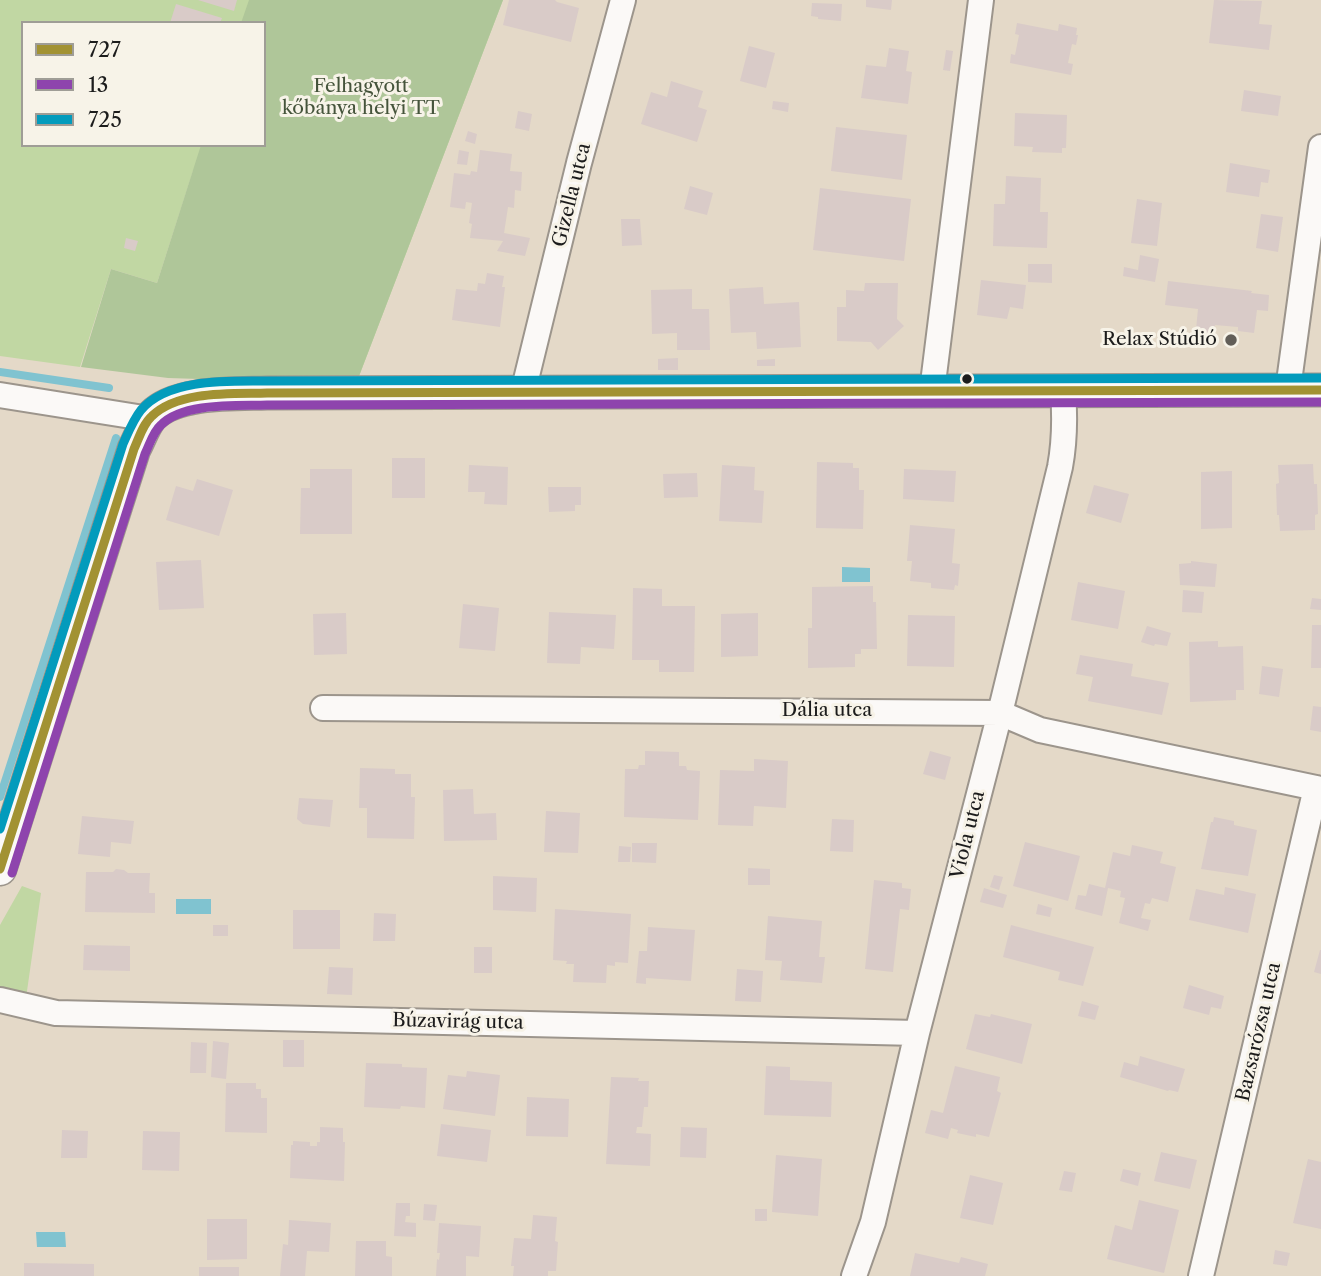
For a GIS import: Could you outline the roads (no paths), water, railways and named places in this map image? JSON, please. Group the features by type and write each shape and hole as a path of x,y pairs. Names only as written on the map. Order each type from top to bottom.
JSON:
{"street":[{"name":"Gizella utca","path":"523,392 579,163 623,0"},
{"path":"932,391 981,0"},
{"path":"1288,389 1321,146"},
{"path":"0,395 162,410 211,394 1321,390"},
{"name":"Viola utca","path":"854,1276 873,1222 917,1033 1060,467 1066,423 1063,391"},
{"path":"0,869 134,449 162,410"},
{"name":"Dália utca","path":"323,708 1000,713 1040,730 1319,789"},
{"name":"Bazsarózsa utca","path":"1201,1276 1319,789"},
{"name":"Búzavirág utca","path":"0,1000 56,1013 917,1033"}],"water":[{"path":"842,567 870,568 870,582 842,582"},
{"path":"176,899 211,899 211,914 176,914"},
{"path":"36,1232 65,1232 66,1247 37,1247"}],"waterway":[{"path":"0,372 109,388"},
{"path":"0,797 116,438"}],"place":[{"name":"Relax Stúdió","path":"1231,340"}],"park label":[{"name":"Felhagyott kőbánya helyi TT","path":"361,98"}]}
